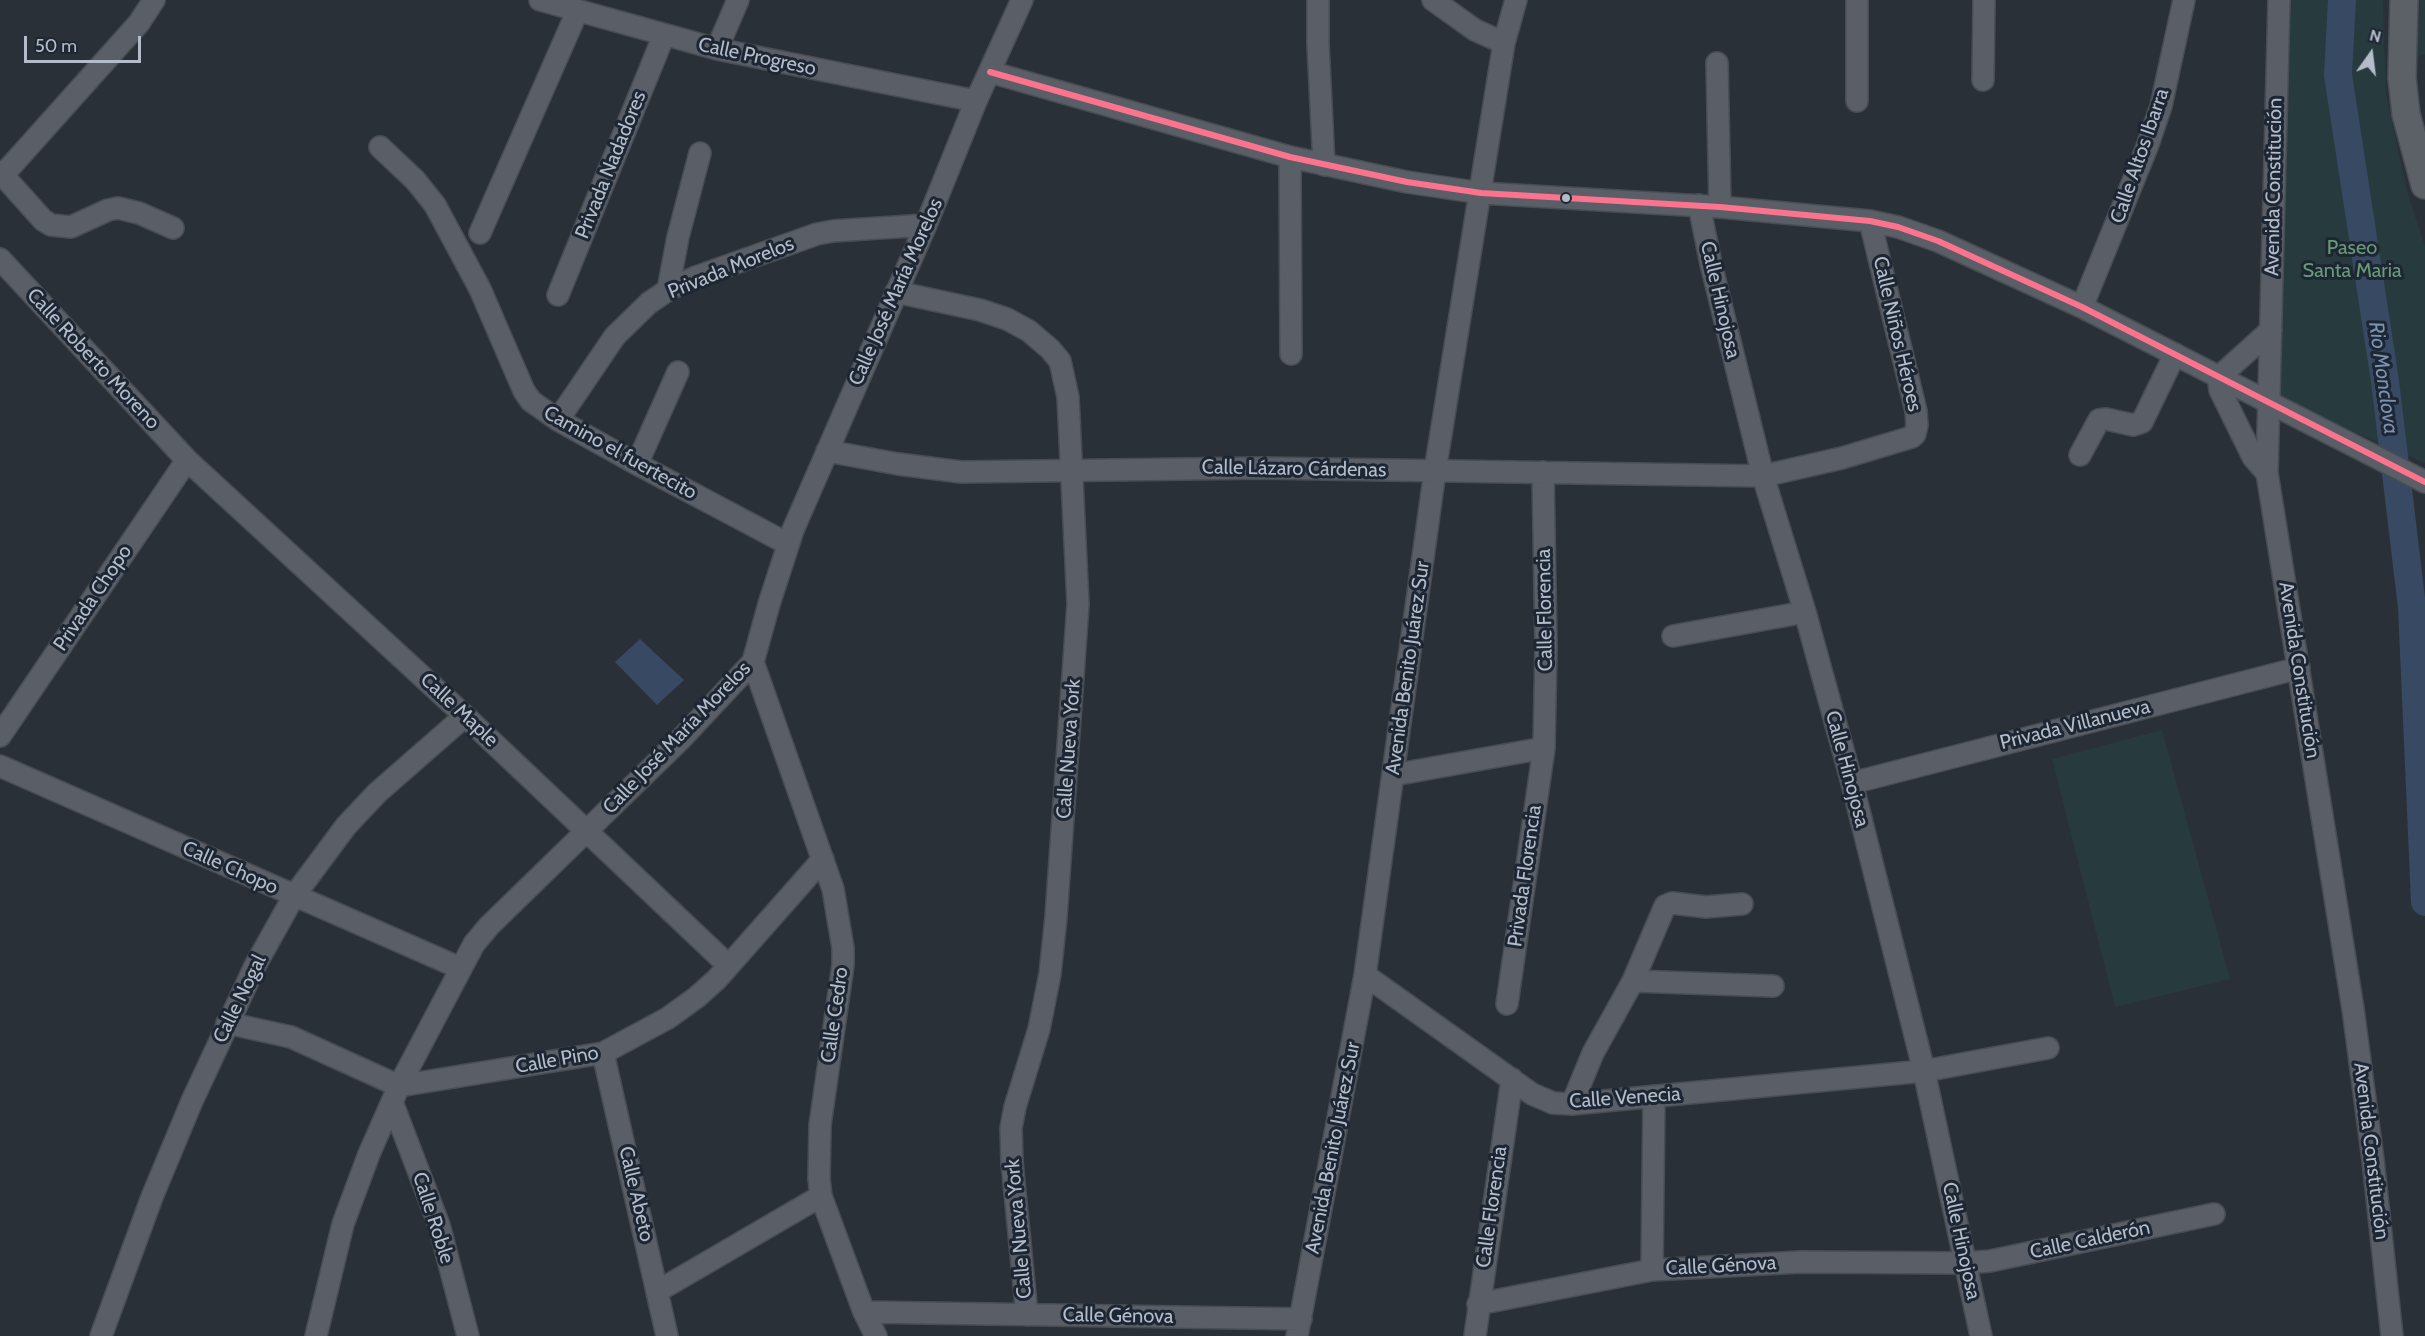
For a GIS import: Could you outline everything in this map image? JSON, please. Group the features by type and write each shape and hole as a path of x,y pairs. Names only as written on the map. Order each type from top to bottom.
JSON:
{"main road":[{"path":"2404,0 2403,87 2406,114 2425,185"}],"street":[{"path":"154,0 139,23 1,173 43,220 51,225 71,227 108,210 118,208 139,213 173,228"},
{"name":"Calle Progreso","path":"540,0 717,49 976,101"},
{"path":"717,49 738,0"},
{"name":"Calle José María Morelos","path":"316,1336 343,1224 369,1154 396,1094 474,944 489,926 680,741 753,662 788,544 926,225 976,101 1022,0"},
{"path":"1318,0 1324,165"},
{"path":"1433,0 1475,30 1504,43"},
{"name":"Avenida Benito Juárez Sur","path":"1299,1327 1365,975 1435,471 1504,43 1516,0"},
{"path":"1857,0 1857,101"},
{"path":"1983,80 1984,0"},
{"name":"Calle Altos Ibarra","path":"2082,307 2139,170 2154,126 2173,54 2184,0"},
{"name":"Avenida Constitución","path":"2279,0 2267,473 2353,1009 2373,1160 2392,1336"},
{"path":"480,233 577,12"},
{"name":"Privada Nadadores","path":"558,295 664,35"},
{"path":"1717,63 1720,207"},
{"path":"990,72 1290,157 1407,182 1481,193 1699,205 1869,221 1898,227 1938,240 2082,307 2425,482"},
{"name":"Camino el fuertecito","path":"380,147 426,192 480,289 524,392 540,409 637,465 788,544"},
{"path":"668,290 678,237 700,153"},
{"path":"1290,157 1292,354"},
{"name":"Calle Hinojosa","path":"1699,205 1711,264 1763,476 1805,612 1852,783 1924,1071 1981,1336"},
{"name":"Calle Niños Héroes","path":"1763,476 1842,458 1916,434 1916,411 1869,221"},
{"name":"Privada Morelos","path":"558,420 615,336 649,303 668,290 696,277 817,234 926,225"},
{"name":"Calle Roberto Moreno","path":"0,259 187,460"},
{"name":"Calle Nueva York","path":"896,292 980,310 1007,319 1029,331 1060,361 1065,374 1068,397 1078,616 1056,917 1050,974 1039,1029 1015,1107 1011,1128 1012,1161 1027,1315"},
{"path":"2219,377 2271,330"},
{"path":"2080,455 2099,420 2106,419 2133,426 2142,423 2175,354"},
{"path":"637,465 678,372"},
{"path":"2219,377 2220,390 2253,457 2267,473"},
{"name":"Calle Lázaro Cárdenas","path":"827,451 898,464 961,472 1199,468 1763,476"},
{"name":"Calle Maple","path":"187,460 465,716 728,965"},
{"name":"Privada Chopo","path":"0,735 187,460"},
{"name":"Calle Florencia","path":"1543,472 1546,646 1544,747"},
{"path":"1673,636 1805,612"},
{"name":"Calle Cedro","path":"753,662 833,889 843,948 843,964 820,1125 821,1196 864,1312 876,1336"},
{"name":"Privada Villanueva","path":"1852,783 2299,668"},
{"name":"Calle Nogal","path":"101,1336 173,1144 227,1023 256,964 294,896 346,826 377,793 465,716"},
{"path":"1393,775 1544,747"},
{"name":"Privada Florencia","path":"1506,1004 1544,747"},
{"name":"Calle Chopo","path":"0,766 460,968"},
{"name":"Calle Pino","path":"396,1094 603,1053 678,1011 717,980 823,859"},
{"path":"1572,1104 1593,1053 1633,981 1665,906 1672,903 1706,907 1742,904"},
{"name":"Calle Venecia","path":"1365,975 1542,1100 1572,1104 1924,1071 2048,1048"},
{"path":"1633,981 1773,986"},
{"path":"227,1023 291,1037 396,1094"},
{"name":"Calle Abeto","path":"603,1053 668,1336"},
{"name":"Calle Florencia","path":"1475,1336 1512,1079"},
{"name":"Calle Roble","path":"396,1094 439,1225 468,1336"},
{"path":"1652,1270 1654,1096"},
{"path":"658,1291 821,1196"},
{"name":"Calle Calderón","path":"1966,1263 2064,1247 2214,1214"},
{"name":"Calle Génova","path":"1478,1304 1652,1270 1800,1262 1966,1263"},
{"name":"Calle Génova","path":"864,1312 1027,1315 1151,1326 1299,1327"}],"green space":[{"name":"Paseo Santa Maria","path":"2285,0 2383,0 2386,94 2407,191 2425,246 2425,463 2278,399"},
{"path":"2414,0 2425,0 2425,54 2412,58"},
{"path":"2162,730 2230,979 2115,1007 2052,759"}],"water":[{"path":"640,639 684,680 657,705 615,662"}],"waterway":[{"name":"Rio Monclova","path":"2342,0 2338,75 2385,381 2412,607 2425,902"}],"transit line":[{"path":"990,72 1290,157 1407,182 1481,193 1720,207 1870,221 1898,227 1938,241 2082,307 2425,482"}]}
